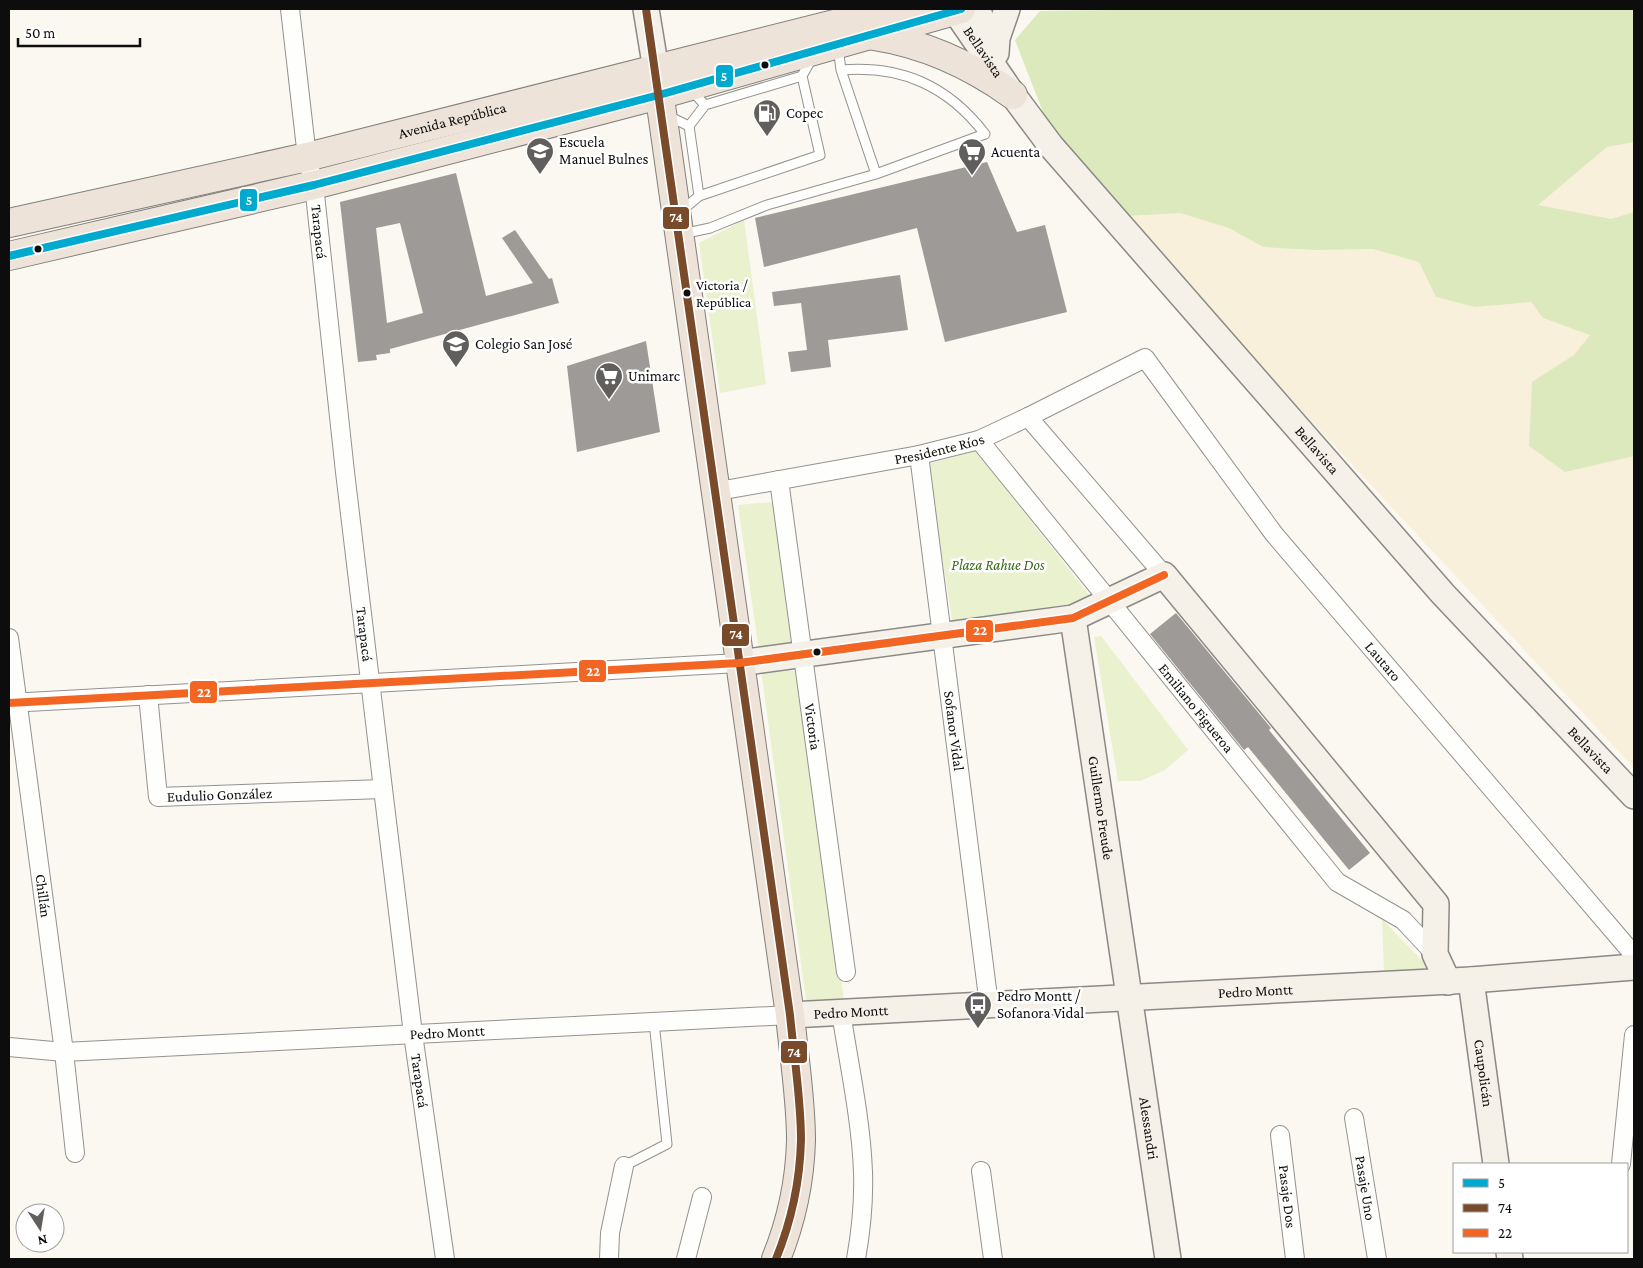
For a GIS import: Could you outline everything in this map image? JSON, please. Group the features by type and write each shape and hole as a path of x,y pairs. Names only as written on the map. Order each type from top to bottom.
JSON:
{"main road":[{"name":"Avenida República","path":"9,256 314,186 659,92 894,9"},
{"name":"Avenida República","path":"9,223 307,157 659,92 697,96 831,55 870,35 962,9"},
{"path":"870,35 908,42 949,57 972,68 1013,95"},
{"path":"659,92 790,1015 800,1115 800,1150 790,1219 776,1259"}],"street":[{"name":"Tarapacá","path":"290,9 307,157 314,186 413,1034 445,1259"},
{"path":"646,9 659,92"},
{"name":"Bellavista","path":"962,9 996,53 1013,95"},
{"name":"Bellavista","path":"962,9 1013,95 1051,146 1443,594 1634,796"},
{"path":"996,53 997,38 1007,9"},
{"name":"Presidente Ríos","path":"715,489 730,489 919,455 978,440 1145,358"},
{"name":"Lautaro","path":"1145,358 1274,534 1634,956"},
{"name":"Emiliano Figueroa","path":"1028,417 1164,575 1436,904 1435,954"},
{"name":"Emiliano Figueroa","path":"978,440 1337,882 1403,920 1460,981"},
{"name":"Sofanor Vidal","path":"919,455 989,1005"},
{"name":"Victoria","path":"779,480 846,972"},
{"path":"13,702 739,663 1072,618 1110,602 1164,575"},
{"name":"Guillermo Freude","path":"1072,618 1102,823 1131,998"},
{"name":"Chillán","path":"9,638 13,702 64,1052 75,1153"},
{"name":"Eudulio González","path":"148,695 158,797 383,789"},
{"name":"Pedro Montt","path":"9,1048 64,1052 1460,981 1634,967"},
{"name":"Caupolicán","path":"1460,981 1496,1163"},
{"name":"Alessandri","path":"1131,998 1168,1259"},
{"path":"841,1012 863,1170 863,1197 856,1259"},
{"path":"1621,1163 1634,1035"},
{"name":"Pasaje Uno","path":"1354,1118 1377,1259"},
{"name":"Pasaje Dos","path":"1280,1135 1295,1259"},
{"path":"609,1259 610,1233 624,1166"},
{"path":"981,1171 993,1259"},
{"path":"686,1259 702,1197"}],"lane":[{"path":"699,196 689,126 697,96 802,76 831,55"},
{"path":"678,225 710,228 767,205 876,174 985,134 960,106 930,86 913,78 878,70 860,69 831,55"},
{"path":"831,55 876,174"},
{"path":"678,225 699,196 820,155 802,76"},
{"path":"659,92 689,126"},
{"path":"624,1166 667,1144 654,1022"}],"shaded area":[{"path":"1186,9 1634,9 1634,768 1236,340 1050,130 1015,40 1040,11"}],"green space":[{"path":"1186,9 1634,9 1634,142 1607,147 1538,205 1611,219 1634,212 1634,456 1565,472 1529,446 1532,382 1574,355 1590,335 1543,318 1531,302 1475,307 1436,297 1419,262 1373,249 1314,250 1263,247 1229,228 1180,213 1126,216 1050,130 1015,40 1040,11"},
{"path":"744,220 766,384 720,393 699,243"},
{"name":"Plaza Rahue Dos","path":"976,451 1089,595 1059,610 953,625 927,464"},
{"path":"774,502 793,644 759,651 738,505"},
{"path":"1101,636 1188,750 1165,770 1140,781 1118,781 1094,637"},
{"path":"761,670 796,671 845,1006 807,1007"},
{"path":"1382,919 1429,968 1384,973"}],"building":[{"path":"987,162 1017,232 1045,225 1067,312 945,342 917,228 764,267 755,218"},
{"path":"456,173 486,296 533,283 502,238 515,230 549,279 552,278 559,303 390,349 390,353 376,355 377,360 358,362 340,202","holes":["400,223 423,313 387,323 376,228"]},
{"path":"900,275 908,330 828,340 831,367 791,372 788,352 807,350 801,303 774,306 772,292"},
{"path":"646,341 660,432 577,452 567,366"},
{"path":"1176,613 1271,728 1269,730 1370,853 1349,870 1248,747 1244,750 1150,634"}],"transit line":[{"name":"74","path":"646,9 790,1015 797,1078 801,1140 799,1171 790,1216 776,1259"},
{"name":"5","path":"9,256 314,185 659,95 961,9"},
{"name":"22","path":"9,703 739,663 1073,618 1164,575"}],"place":[{"name":"Copec","path":"767,137"},
{"name":"Escuela Manuel Bulnes","path":"540,175"},
{"name":"Acuenta","path":"972,176"},
{"name":"Victoria / República","path":"687,293"},
{"name":"Colegio San José","path":"456,368"},
{"name":"Unimarc","path":"609,400"},
{"name":"Pedro Montt / Sofanora Vidal","path":"978,1029"}]}
